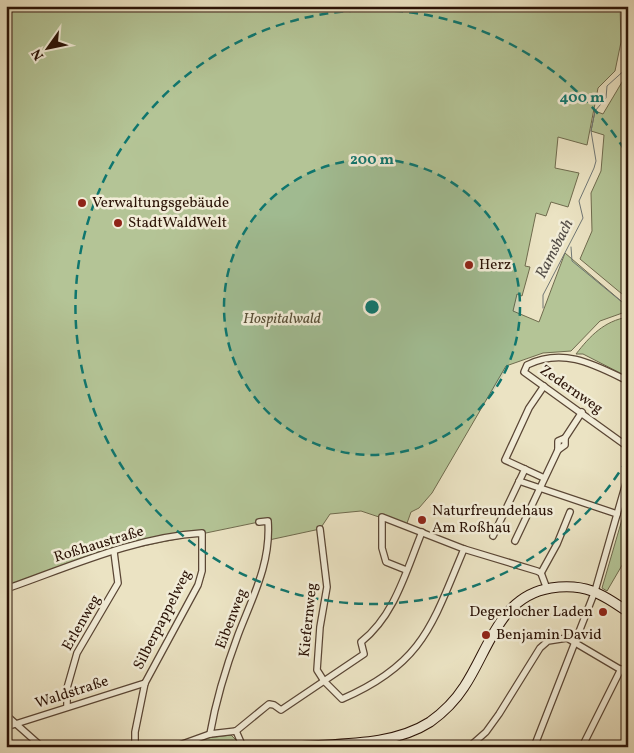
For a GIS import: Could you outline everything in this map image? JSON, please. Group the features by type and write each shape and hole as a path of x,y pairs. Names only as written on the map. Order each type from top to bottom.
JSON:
{"street":[{"name":"Zedernweg","path":"628,382 588,362 572,358 561,357 536,360 527,365 524,372 628,447"},
{"path":"544,386 528,408 504,460 544,478"},
{"path":"515,541 558,450 558,442 565,438 582,412"},
{"path":"493,536 524,469"},
{"path":"534,747 595,591 628,476"},
{"path":"519,481 540,487 574,502 617,514"},
{"path":"547,589 541,573 557,544 570,512"},
{"path":"406,570 386,562 382,548 382,517 464,549 541,573"},
{"name":"Eibenweg","path":"210,734 215,706 224,675 263,572 269,540 268,521 258,522"},
{"name":"Kiefernweg","path":"320,529 327,587 316,660 317,670 324,681"},
{"path":"174,747 210,734 236,732 268,704 274,705 281,710 364,654 361,642 374,631 397,594 422,532"},
{"name":"Roßhaustraße","path":"6,589 114,552 171,537 202,534"},
{"name":"Silberpappelweg","path":"135,747 135,732 145,683 198,585 202,571 202,534"},
{"path":"324,681 342,699 374,684 404,662 429,629 464,549"},
{"name":"Erlenweg","path":"67,707 67,688 77,653 118,583 114,552"},
{"path":"293,747 367,744 407,733 440,714 465,686 506,613 528,596 547,589 578,587 595,591 628,612"},
{"path":"469,747 486,732 540,648 548,641 558,638 567,638 575,641 628,674"},
{"path":"582,747 621,669"},
{"name":"Waldstraße","path":"6,727 145,683"},
{"path":"6,715 42,747"},
{"path":"236,732 244,747"},
{"path":"625,747 628,743"}],"green space":[{"name":"Hospitalwald","path":"6,6 620,6 621,42 615,71 598,88 587,145 558,137 555,168 579,173 568,207 551,202 546,216 536,213 525,266 530,267 522,296 517,294 513,311 539,322 565,253 628,307 628,311 600,321 571,351 543,353 506,366 432,493 419,508 411,512 406,526 361,511 330,514 320,529 269,540 268,521 259,522 114,552 6,589"},
{"path":"628,72 628,299 580,259 592,231 591,193 601,171 604,135 591,131 595,111 603,114"},
{"path":"628,317 628,377 583,354 576,354 598,330 612,322"},
{"path":"628,499 628,555 607,591 602,588"},
{"path":"231,735 237,741 236,747 179,747 207,738"}],"waterway":[{"name":"Ramsbach","path":"627,6 624,20 628,33"},
{"name":"Ramsbach","path":"543,308 543,295 583,218 579,201 596,161 591,131 595,111 606,98 607,86 628,67"},
{"path":"571,247 572,261 628,307"}],"place":[{"name":"Verwaltungsgebäude","path":"82,203"},
{"name":"StadtWaldWelt","path":"118,223"},
{"name":"Herz","path":"469,265"},
{"name":"Naturfreundehaus Am Roßhau","path":"422,520"},
{"name":"Degerlocher Laden","path":"603,612"},
{"name":"Benjamin David","path":"486,635"}]}
